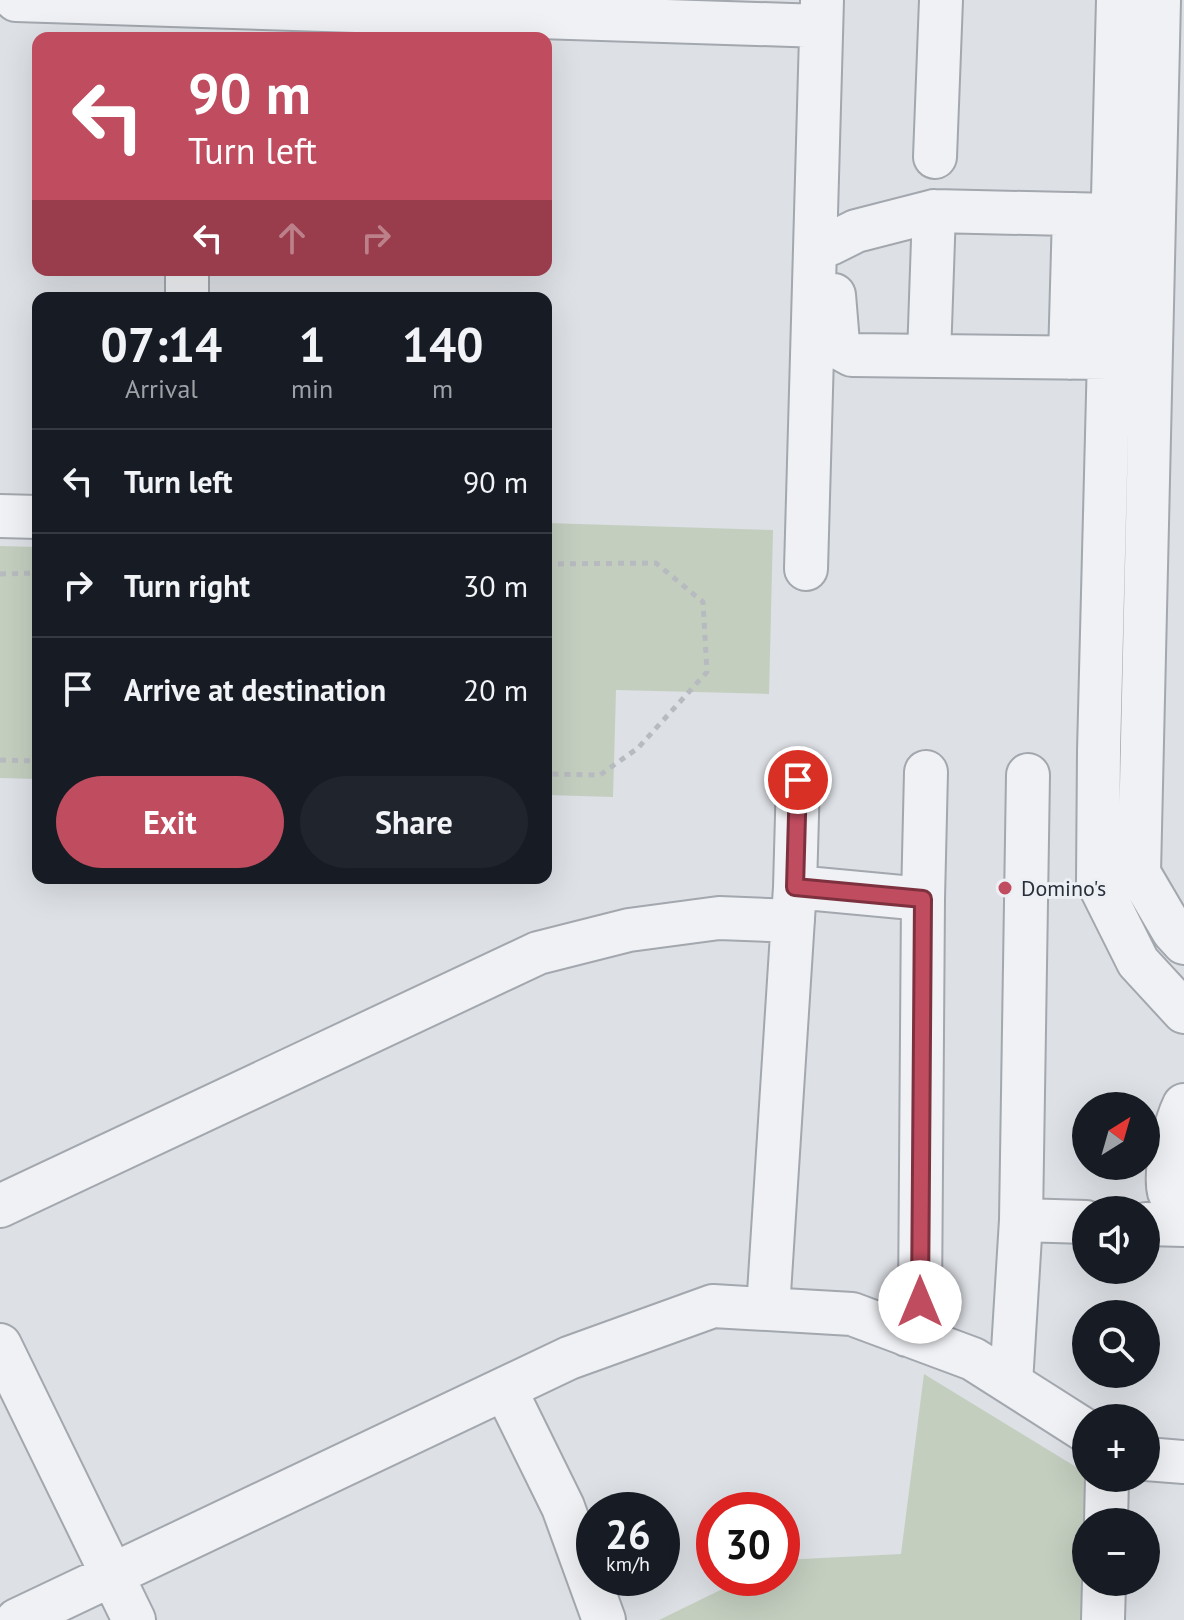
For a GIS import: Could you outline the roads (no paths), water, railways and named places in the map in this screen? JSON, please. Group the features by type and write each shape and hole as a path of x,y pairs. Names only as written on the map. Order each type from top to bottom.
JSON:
{"street":[{"path":"16,0 195,22 822,13 822,243 806,569"},
{"path":"935,157 941,0"},
{"path":"1118,0 1093,215 1089,358 1099,751 1098,882 1138,962 1184,1012"},
{"path":"1159,0 1139,873 1173,931 1184,943"},
{"path":"822,243 934,211 1093,215"},
{"path":"929,356 934,211"},
{"path":"822,243 838,343 841,349 852,355 1151,356"},
{"path":"0,516 32,517"},
{"path":"907,1335 920,1302 926,772"},
{"path":"1011,1383 1021,1220 1028,775"},
{"path":"768,1309 794,904 798,780"},
{"path":"0,1206 538,953 629,930 794,904 923,899"},
{"path":"1184,1105 1175,1125 1169,1166 1169,1193 1184,1212"},
{"path":"1021,1220 1072,1222"},
{"path":"1160,1224 1184,1225"},
{"path":"17,1620 569,1358 713,1306 852,1314 973,1359 1072,1422"},
{"path":"0,1345 134,1620"},
{"path":"505,1389 563,1507 604,1620"},
{"path":"1160,1460 1184,1462"},
{"path":"1103,1620 1104,1596"}],"place":[{"name":"Domino's","path":"1005,888"}]}
